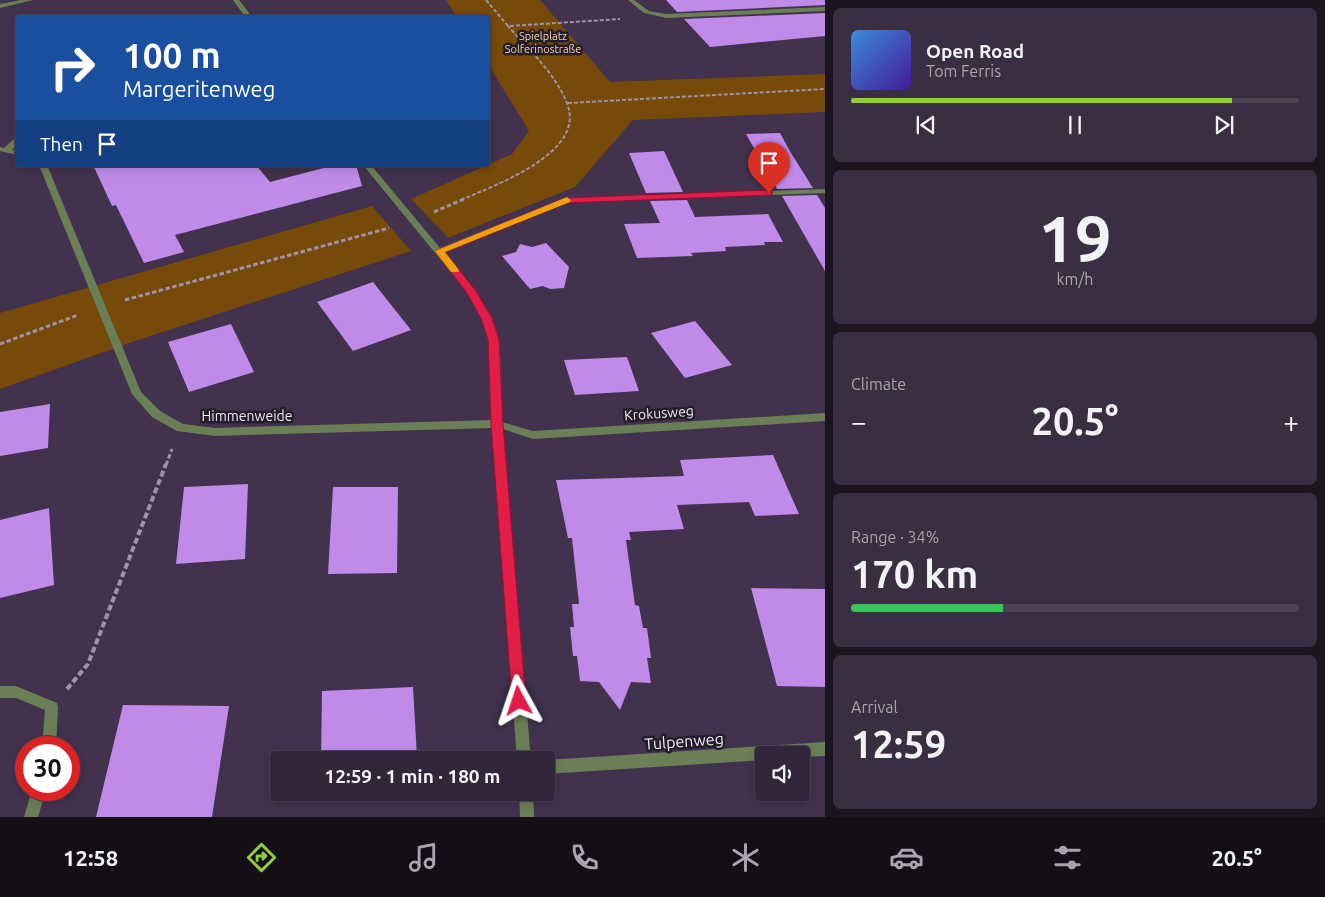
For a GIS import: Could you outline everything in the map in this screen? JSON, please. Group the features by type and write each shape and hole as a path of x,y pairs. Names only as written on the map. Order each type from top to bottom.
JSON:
{"street":[{"path":"0,6 30,0"},
{"path":"236,0 248,15"},
{"path":"631,0 640,10 650,15 666,16 825,9"},
{"path":"4,150 15,142"},
{"name":"Himmenweide","path":"44,167 137,394 156,414 181,428 215,432 497,424"},
{"path":"369,167 413,222 440,251 471,291 486,318 494,340 497,424 523,751"},
{"path":"440,251 565,200 825,191"},
{"name":"Krokusweg","path":"497,424 533,435 825,417"},
{"path":"0,692 16,692 52,707 50,736"},
{"name":"Tulpenweg","path":"555,767 825,749"},
{"path":"31,817 36,801"},
{"path":"526,801 527,817"}],"path":[{"path":"0,344 102,306 413,222 537,164 554,152 566,136 568,103 555,82 486,0"},
{"path":"508,26 631,18 650,15"},
{"path":"568,103 825,89"},
{"path":"52,707 88,664 181,428"}],"green space":[{"name":"Spielplatz Solferinostraße","path":"446,0 540,0 610,82 825,74 825,112 633,120 575,187 448,238 411,199 483,167 490,167 490,164 512,154 529,131 490,67 490,15 456,15"},
{"path":"372,206 411,251 135,341 0,389 0,313"}],"building":[{"path":"666,0 825,0 825,5 677,12"},
{"path":"825,13 825,36 710,47 684,19"},
{"path":"780,133 813,188 777,189 746,134"},
{"path":"664,151 683,192 646,193 629,153"},
{"path":"94,167 258,167 270,182 327,167 357,167 362,186 175,235 184,252 144,263 116,205 112,206"},
{"path":"817,195 825,208 825,271 782,196"},
{"path":"687,200 695,217 768,214 783,242 764,242 765,245 725,247 726,251 691,253 693,256 637,258 624,224 660,223 650,201"},
{"path":"546,243 569,267 564,288 550,289 543,286 530,289 502,256 516,252 520,244 532,247"},
{"path":"373,282 411,330 353,351 317,302"},
{"path":"695,321 732,365 685,378 651,333"},
{"path":"231,324 254,372 189,392 168,342"},
{"path":"627,357 639,391 575,395 564,360"},
{"path":"50,404 48,448 0,456 0,412"},
{"path":"773,455 799,514 755,516 749,502 677,505 684,529 629,532 631,540 626,540 635,605 639,606 643,628 647,628 651,658 647,658 651,683 631,682 620,710 599,682 580,681 577,656 573,656 570,627 574,627 572,604 579,604 572,538 568,538 556,480 684,476 680,460"},
{"path":"248,484 245,559 176,564 184,487"},
{"path":"333,487 398,487 397,573 328,574"},
{"path":"49,508 54,585 0,598 0,520"},
{"path":"751,588 825,589 825,687 777,686"},
{"path":"413,687 417,751 321,751 322,691"},
{"path":"123,705 229,706 212,817 96,817"}],"slow traffic":[{"path":"454,270 440,251 567,200"}],"route":[{"path":"519,701 497,424 494,340 486,318 471,291 440,251 565,200 769,193"}]}
